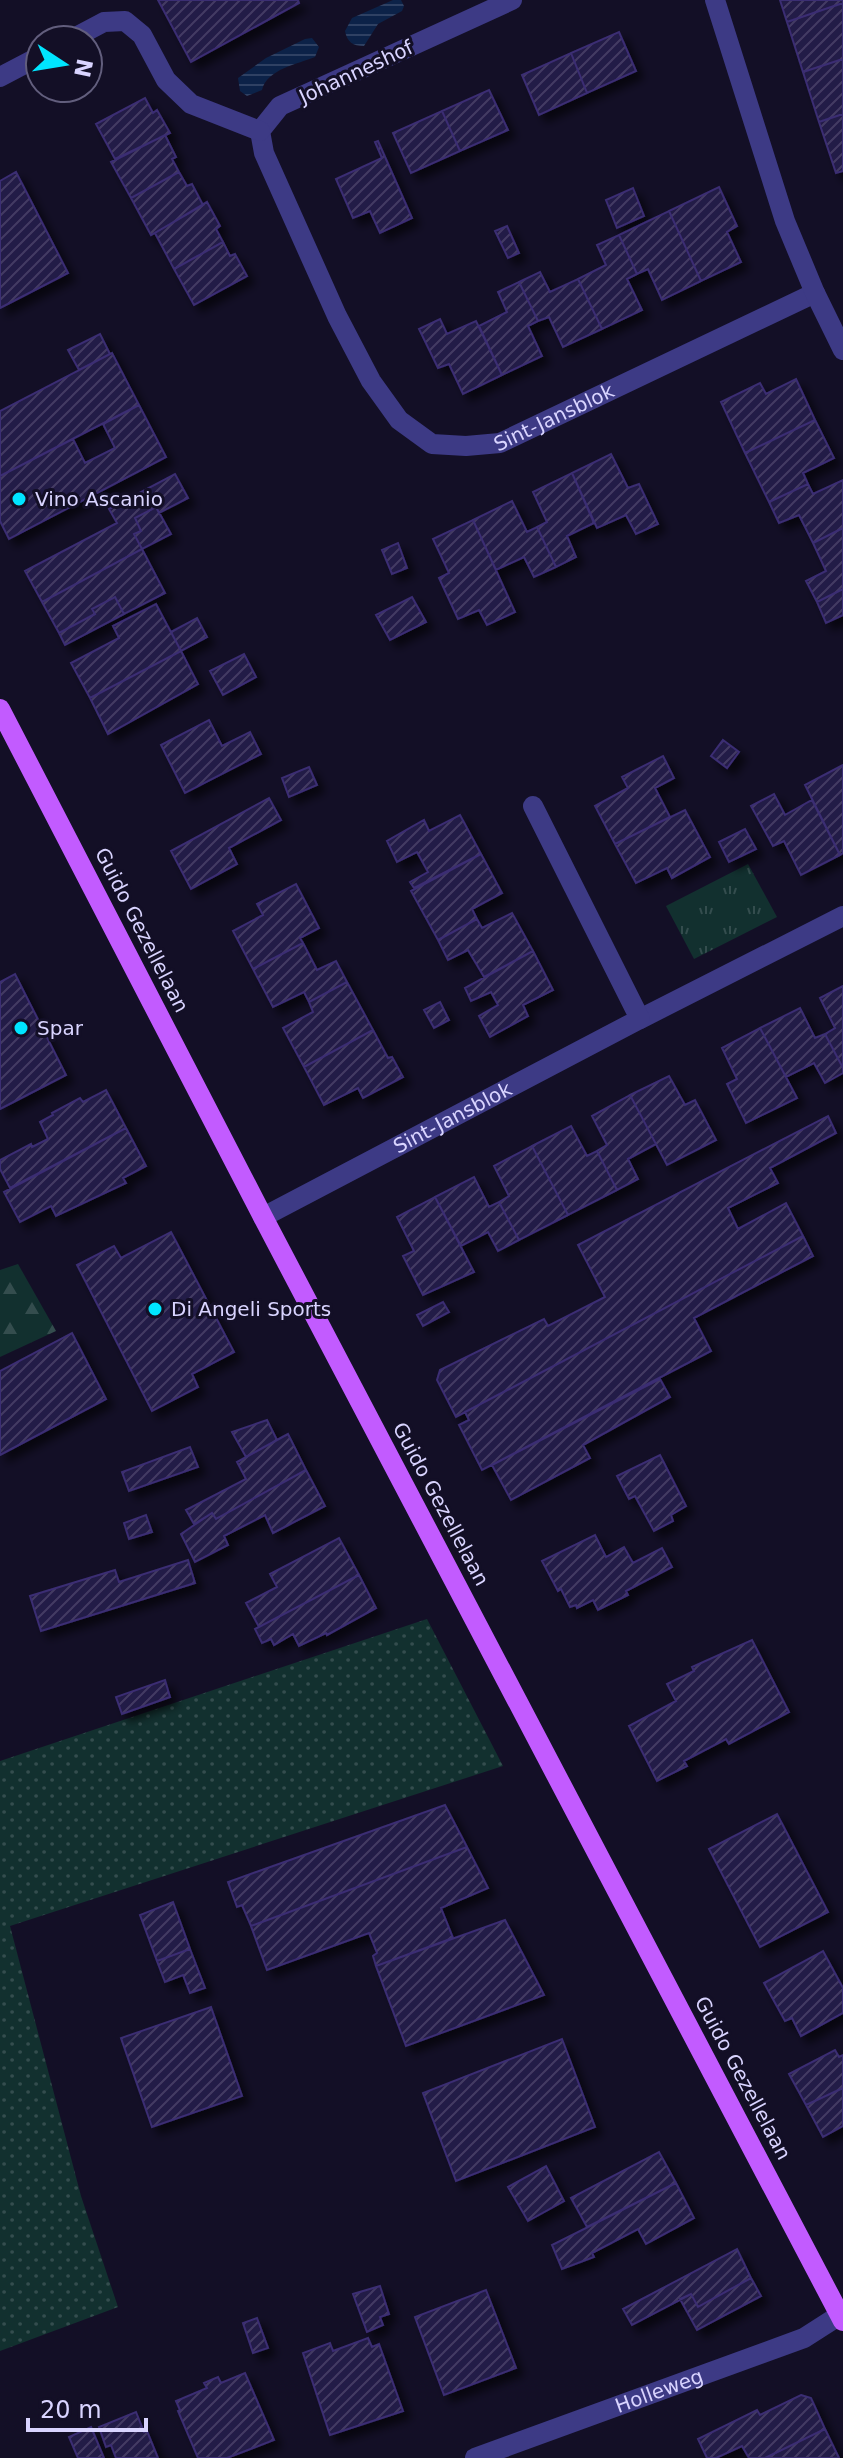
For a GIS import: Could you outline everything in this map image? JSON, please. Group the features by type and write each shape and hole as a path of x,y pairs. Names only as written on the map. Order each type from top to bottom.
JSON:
{"main road":[{"name":"Guido Gezellelaan","path":"0,709 263,1217 842,2316"}],"street":[{"name":"Johanneshof","path":"260,131 280,106 512,0"},
{"path":"715,0 785,221 843,350"},
{"path":"100,24 125,21 142,35 166,80 191,104 260,131"},
{"path":"0,77 24,64"},
{"name":"Sint-Jansblok","path":"260,131 264,153 337,316 371,381 399,420 432,444 466,446 500,443 815,293"},
{"path":"533,806 640,1019"},
{"name":"Sint-Jansblok","path":"263,1217 843,916"},
{"name":"Holleweg","path":"475,2458 804,2338 842,2316"}],"green space":[{"path":"748,864 777,917 694,959 666,906"},
{"path":"18,1264 56,1331 0,1357 0,1270"},
{"path":"427,1619 503,1766 10,1926 81,2196 118,2307 0,2351 0,1761"}],"water":[{"path":"393,0 401,0 404,6 402,11 378,24 364,46 349,41 345,31 352,18"},
{"path":"312,38 319,47 315,57 276,72 262,90 247,96 240,91 238,78 266,58"}],"building":[{"path":"158,0 298,0 299,3 191,62"},
{"path":"780,0 843,0 843,3 787,22"},
{"path":"843,3 843,59 803,72 787,22"},
{"path":"619,32 636,71 587,93 571,53"},
{"path":"571,53 587,93 539,115 522,75"},
{"path":"843,59 843,114 819,122 803,72"},
{"path":"489,90 508,130 460,151 442,111"},
{"path":"145,98 153,113 157,110 170,133 115,159 96,124"},
{"path":"442,111 460,151 411,173 393,133"},
{"path":"843,114 843,171 836,173 819,122"},
{"path":"165,135 176,157 172,159 179,172 131,198 111,162"},
{"path":"378,141 412,218 380,233 370,211 353,218 336,179 382,158 375,142"},
{"path":"16,172 68,273 0,308 0,181"},
{"path":"179,172 187,186 192,184 203,205 151,235 131,198"},
{"path":"719,187 737,226 727,232 741,262 701,281 669,211"},
{"path":"633,188 644,216 617,228 606,200"},
{"path":"207,202 220,226 216,229 223,242 174,269 155,233"},
{"path":"669,211 701,281 662,300 648,269 637,274 619,235"},
{"path":"507,226 519,253 508,258 495,231"},
{"path":"619,235 637,274 627,279 642,310 602,329 578,279 606,265 597,245"},
{"path":"223,242 230,256 235,254 247,276 194,305 174,269"},
{"path":"540,272 550,292 578,279 602,329 563,347 549,317 538,321 519,282"},
{"path":"519,282 538,321 528,326 542,356 502,375 479,326 507,312 498,292"},
{"path":"440,319 447,334 476,321 502,375 463,394 449,364 438,368 419,329"},
{"path":"100,334 110,354 79,370 68,350"},
{"path":"112,353 139,405 0,476 0,411"},
{"path":"796,379 815,420 745,453 721,402 760,383 766,394"},
{"path":"139,405 166,457 9,539 0,521 0,476 73,439 85,463 115,448 103,424"},
{"path":"815,420 834,458 803,473 808,484 769,502 745,453"},
{"path":"611,454 628,488 639,484 658,524 636,534 626,515 597,528 572,473"},
{"path":"572,473 594,523 567,536 576,557 556,567 537,527 547,522 533,492"},
{"path":"175,474 188,498 159,513 156,507 135,518 141,531 134,534 142,549 42,602 25,571 117,523 109,509"},
{"path":"843,480 843,528 813,543 799,515 779,523 769,502 808,484 813,494"},
{"path":"512,501 527,532 537,527 556,567 534,577 524,557 496,570 473,520"},
{"path":"156,507 171,534 142,549 134,534 141,531 135,518"},
{"path":"473,520 515,612 487,625 479,610 458,619 439,578 449,573 433,539"},
{"path":"843,528 843,589 817,602 806,581 826,571 813,543"},
{"path":"398,543 407,568 392,574 382,550"},
{"path":"142,549 165,593 124,614 115,597 92,609 95,614 59,633 42,602"},
{"path":"843,589 843,615 826,623 817,602"},
{"path":"115,597 124,614 65,645 59,633 95,614 92,609"},
{"path":"412,597 426,622 390,640 376,615"},
{"path":"156,604 181,651 90,698 71,663 119,638 113,626"},
{"path":"197,618 207,637 181,651 171,632"},
{"path":"181,651 198,684 108,734 90,698"},
{"path":"244,654 256,677 223,695 210,671"},
{"path":"209,720 222,746 250,732 261,754 185,793 161,745"},
{"path":"723,740 739,752 727,768 711,756"},
{"path":"663,756 674,778 655,788 670,817 615,844 595,806 628,788 622,777"},
{"path":"843,765 843,853 840,855 805,785"},
{"path":"309,767 317,785 289,797 282,778"},
{"path":"774,794 785,815 812,800 840,855 801,875 784,841 773,846 751,806"},
{"path":"269,798 281,820 229,848 237,864 191,889 171,851"},
{"path":"685,810 710,857 672,878 667,868 636,883 615,844"},
{"path":"460,815 481,854 414,888 410,882 428,872 417,852 397,862 387,841 424,820 429,831"},
{"path":"745,829 756,849 729,862 719,842"},
{"path":"481,854 502,893 472,909 477,919 438,940 411,891"},
{"path":"296,884 319,928 300,938 303,943 253,969 233,931 263,915 257,904"},
{"path":"512,913 533,951 484,977 468,950 448,960 438,940 477,919 482,928"},
{"path":"303,943 317,970 336,961 347,982 309,1002 304,992 273,1007 253,969"},
{"path":"533,951 553,990 523,1005 528,1016 490,1037 479,1016 498,1005 491,992 471,1001 465,988"},
{"name":"Spar","path":"15,974 66,1075 0,1109 0,982"},
{"path":"347,982 373,1030 304,1067 283,1028 313,1012 309,1002"},
{"path":"843,986 843,1068 825,1034 835,1028 820,998"},
{"path":"440,1002 449,1020 434,1028 424,1010"},
{"path":"800,1008 815,1038 825,1034 843,1068 843,1073 825,1083 814,1063 786,1077 760,1028"},
{"path":"760,1028 797,1098 746,1123 727,1084 737,1079 722,1048"},
{"path":"373,1030 388,1058 392,1057 403,1077 363,1098 358,1088 324,1105 304,1067"},
{"path":"669,1076 685,1105 695,1100 716,1140 667,1165 630,1095"},
{"path":"106,1090 126,1128 10,1188 0,1169 0,1160 48,1139 40,1122 52,1113 80,1098 83,1102"},
{"path":"630,1095 656,1144 628,1159 638,1179 617,1190 597,1151 607,1145 592,1116"},
{"path":"828,1116 836,1133 770,1168 778,1183 728,1208 738,1229 786,1203 803,1236 456,1417 437,1380 440,1370 544,1319 548,1326 605,1297 578,1245"},
{"path":"571,1126 587,1156 597,1151 617,1190 568,1215 532,1146"},
{"path":"126,1128 146,1166 123,1178 126,1183 56,1216 51,1206 20,1222 4,1192"},
{"path":"532,1146 568,1215 519,1240 499,1202 509,1196 494,1166"},
{"path":"474,1177 489,1207 499,1202 519,1240 498,1251 488,1232 461,1246 435,1197"},
{"path":"435,1197 474,1272 423,1295 403,1256 414,1251 397,1217"},
{"name":"Di Angeli Sports","path":"171,1232 234,1352 192,1374 198,1387 152,1411 77,1265 114,1246 121,1258"},
{"path":"803,1236 813,1256 694,1318 711,1351 482,1470 459,1425 469,1420 465,1412"},
{"path":"443,1302 449,1312 423,1326 417,1315"},
{"path":"72,1333 106,1399 0,1455 0,1371"},
{"path":"660,1379 670,1397 583,1445 590,1458 511,1500 492,1465"},
{"path":"267,1420 277,1440 246,1457 232,1432"},
{"path":"288,1434 306,1470 216,1519 212,1513 194,1524 186,1510 246,1479 237,1462"},
{"path":"190,1447 198,1467 129,1491 122,1472"},
{"path":"660,1455 686,1506 671,1515 673,1521 654,1531 635,1496 629,1499 617,1476"},
{"path":"306,1470 325,1506 273,1533 265,1515 224,1536 228,1545 195,1562 181,1534 212,1513 216,1519"},
{"path":"146,1515 152,1532 129,1539 124,1523"},
{"path":"595,1535 606,1557 624,1547 633,1563 662,1548 672,1567 598,1610 593,1600 577,1608 576,1605 570,1607 542,1561"},
{"path":"339,1538 359,1575 259,1627 246,1603 277,1587 270,1574"},
{"path":"188,1560 195,1583 41,1631 30,1596 115,1570 119,1582"},
{"path":"359,1575 376,1608 327,1635 299,1646 293,1634 274,1645 271,1639 262,1643 255,1629"},
{"path":"752,1640 789,1712 729,1744 726,1739 684,1761 687,1766 657,1781 629,1726 676,1701 667,1684 694,1671 692,1667"},
{"path":"165,1680 170,1697 122,1714 116,1697"},
{"path":"445,1805 467,1847 251,1926 242,1905 237,1907 228,1882"},
{"path":"777,1814 828,1912 760,1947 709,1849"},
{"path":"467,1847 488,1888 441,1908 453,1938 376,1966 373,1956 377,1953 369,1933 267,1970 251,1926"},
{"path":"173,1902 190,1949 157,1961 140,1915"},
{"path":"505,1920 544,1995 406,2046 376,1966"},
{"path":"190,1949 205,1988 190,1993 183,1975 165,1982 157,1961"},
{"path":"823,1951 843,1988 843,2013 801,2036 792,2018 785,2021 764,1983"},
{"path":"211,2007 242,2096 152,2127 121,2038"},
{"path":"562,2039 595,2127 456,2181 423,2093"},
{"path":"835,2050 839,2057 843,2055 843,2088 806,2105 789,2074"},
{"path":"843,2088 843,2126 823,2137 806,2105"},
{"path":"659,2152 676,2183 587,2227 571,2198"},
{"path":"546,2166 564,2201 528,2221 508,2187"},
{"path":"676,2183 694,2218 646,2244 638,2229 592,2253 594,2257 562,2269 552,2245"},
{"path":"737,2249 751,2278 698,2307 691,2294 632,2325 623,2309"},
{"path":"751,2278 761,2296 697,2330 680,2299 691,2294 698,2307"},
{"path":"380,2286 389,2314 380,2317 383,2325 367,2332 353,2294"},
{"path":"486,2290 516,2368 444,2395 415,2317"},
{"path":"257,2318 268,2348 253,2353 243,2323"},
{"path":"368,2338 372,2347 379,2344 403,2411 330,2435 303,2353 330,2343 333,2351"},
{"path":"245,2373 274,2440 227,2458 198,2458 176,2401 207,2388 204,2383 218,2377 221,2383"},
{"path":"801,2395 811,2398 825,2429 765,2458 749,2458 742,2446 716,2458 707,2458 698,2439 757,2410 760,2415"},
{"path":"136,2412 158,2458 116,2458 111,2445 106,2447 99,2427"},
{"path":"91,2427 104,2458 78,2458 69,2437"},
{"path":"825,2429 839,2458 765,2458"}],"place":[{"name":"Vino Ascanio","path":"19,499"},
{"name":"Spar","path":"21,1028"},
{"name":"Di Angeli Sports","path":"155,1309"}]}
